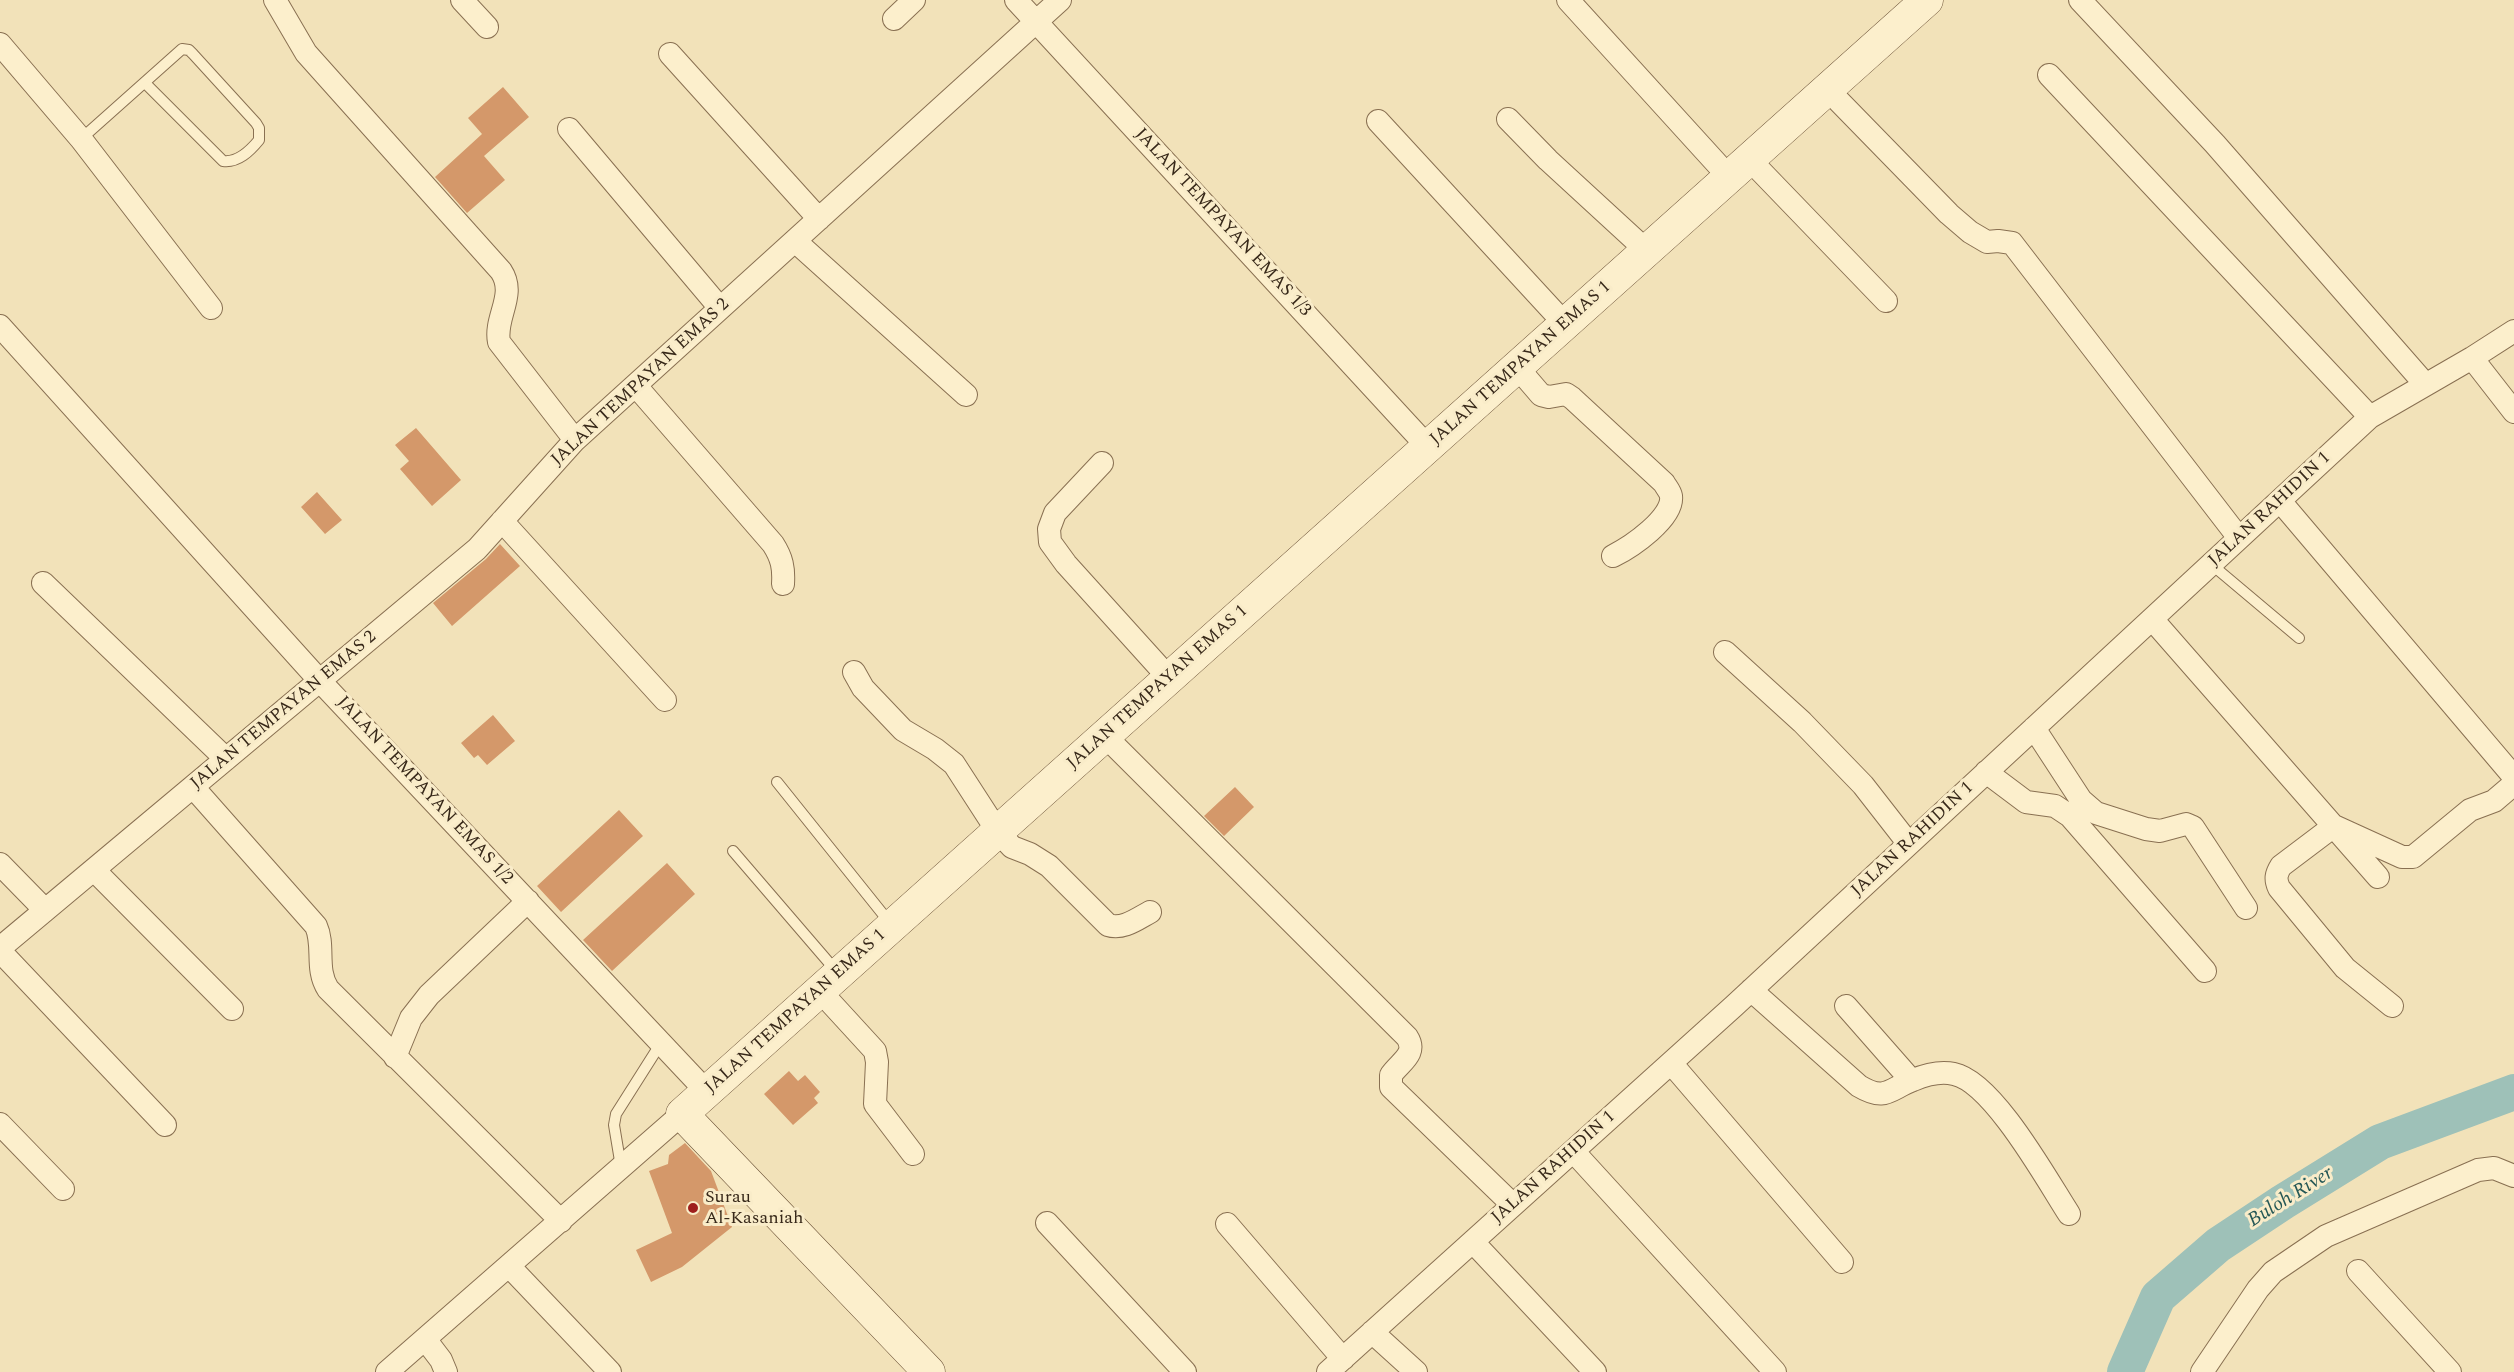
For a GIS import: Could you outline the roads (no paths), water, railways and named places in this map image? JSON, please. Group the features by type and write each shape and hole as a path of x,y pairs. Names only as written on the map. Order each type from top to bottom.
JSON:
{"street":[{"path":"275,0 306,52 501,271 509,288 499,325 499,342 575,440"},
{"path":"462,0 488,27"},
{"path":"894,19 914,0"},
{"name":"JALAN TEMPAYAN EMAS 1/3","path":"1016,0 1428,447"},
{"name":"JALAN TEMPAYAN EMAS 2","path":"0,949 477,549 575,440 1060,0"},
{"path":"1568,0 1739,168 1886,301"},
{"name":"JALAN TEMPAYAN EMAS 1","path":"387,1372 622,1168 1927,0"},
{"path":"2080,0 2215,144 2425,384"},
{"path":"0,44 81,139 211,308"},
{"path":"670,54 819,219"},
{"path":"2049,75 2370,417"},
{"path":"1827,89 1970,232 1987,242 2012,243 2239,538"},
{"path":"1508,119 1548,160 1647,251"},
{"path":"1378,121 1566,324"},
{"path":"569,129 720,308"},
{"path":"795,241 966,395"},
{"name":"JALAN TEMPAYAN EMAS 1/2","path":"0,326 320,681 707,1092"},
{"name":"JALAN RAHIDIN 1","path":"1335,1366 1751,990 2370,417 2514,331"},
{"path":"2472,358 2514,412"},
{"path":"1517,368 1541,394 1549,397 1566,394 1572,398 1664,483 1671,494 1671,504 1660,520 1630,548 1614,556"},
{"path":"636,386 773,544 781,556 784,570 783,584"},
{"path":"1102,463 1055,513 1049,528 1050,543 1065,564 1169,678"},
{"path":"2280,501 2514,777"},
{"path":"502,521 665,700"},
{"path":"43,583 226,759"},
{"path":"2152,619 2378,877"},
{"path":"1725,652 1795,715 1863,785 1909,844"},
{"path":"854,672 863,688 903,730 935,749 954,764 998,832 1012,847 1030,854 1049,866 1108,925 1117,928 1124,926 1150,912"},
{"path":"2034,728 2081,800 2096,813 2146,829 2160,831 2186,824 2193,827 2246,908"},
{"path":"1105,736 1407,1037 1412,1048 1410,1054 1391,1075 1391,1087 1513,1205"},
{"path":"1986,772 2026,802 2055,806 2070,816 2205,971"},
{"path":"2334,826 2402,857 2413,857 2470,810 2494,801 2514,784"},
{"path":"193,787 312,921 320,934 320,975 328,989 561,1221"},
{"path":"2334,826 2282,866 2277,873 2276,880 2279,888 2344,968 2392,1006"},
{"path":"0,864 45,910"},
{"path":"94,870 232,1010"},
{"path":"396,1057 411,1018 429,995 528,902"},
{"path":"0,949 165,1125"},
{"path":"829,982 875,1051 877,1062 875,1104 913,1154"},
{"path":"1751,990 1859,1086 1869,1092 1882,1095 1911,1080 1937,1073 1954,1074 1969,1080 1991,1101 2022,1140 2069,1214"},
{"path":"1846,1005 1911,1080"},
{"path":"1671,1063 1842,1262"},
{"path":"682,1114 924,1371"},
{"path":"0,1124 63,1189"},
{"path":"1573,1151 1775,1372"},
{"path":"2202,1372 2258,1289 2273,1272 2318,1242 2478,1170 2494,1168 2514,1176"},
{"path":"1047,1223 1185,1372"},
{"path":"1227,1224 1335,1366"},
{"path":"1473,1242 1595,1372"},
{"path":"509,1266 610,1372"},
{"path":"2358,1271 2450,1372"},
{"path":"1372,1332 1416,1372"},
{"path":"425,1339 441,1360 446,1372"}],"lane":[{"path":"81,139 182,49 189,50 256,123 259,128 259,140 239,158 229,162 223,161 145,82"},
{"path":"2211,564 2300,638"},
{"path":"777,782 892,926"},
{"path":"733,851 829,982"},
{"path":"622,1168 614,1125 616,1114 661,1043"}],"waterway":[{"name":"Buloh River","path":"2125,1372 2158,1297 2218,1245 2380,1142 2514,1092"}],"place":[{"name":"Surau Al-Kasaniah","path":"693,1208"}]}
